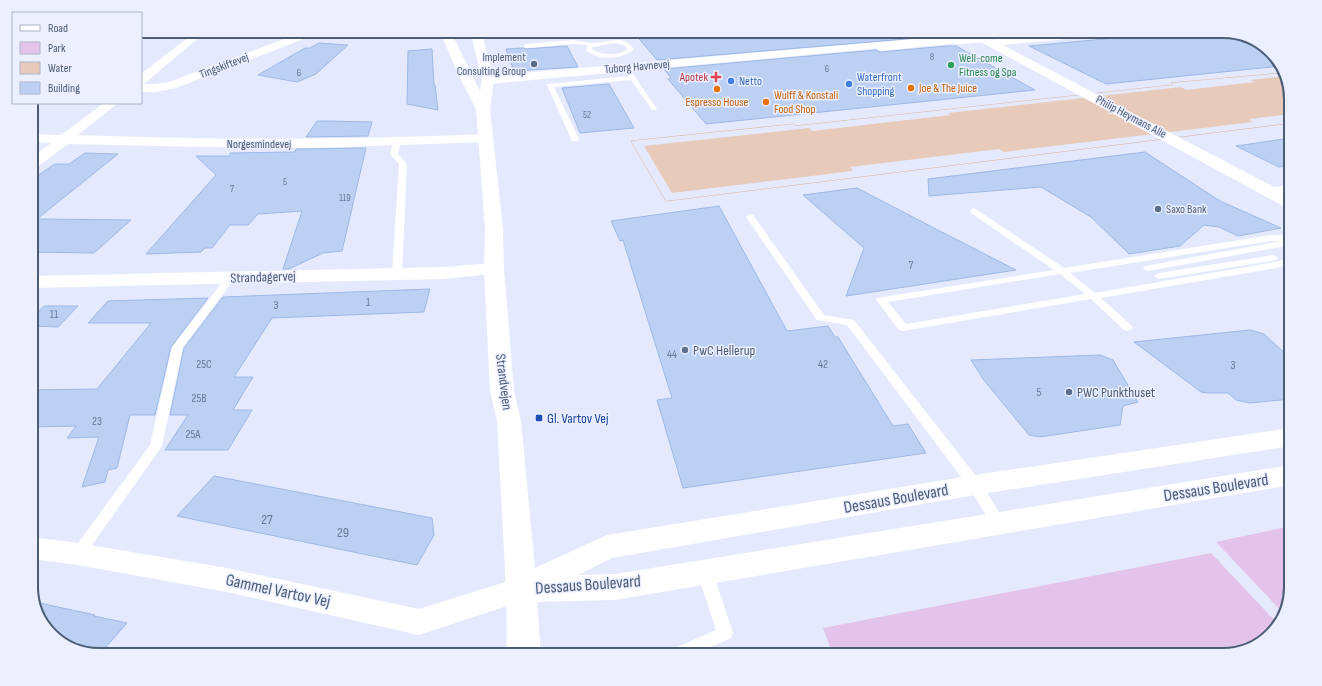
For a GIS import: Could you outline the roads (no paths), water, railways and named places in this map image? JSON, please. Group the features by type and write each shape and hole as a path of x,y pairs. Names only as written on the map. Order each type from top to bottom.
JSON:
{"street":[{"path":"142,81 194,38"},
{"name":"Tingskiftevej","path":"142,81 156,88 172,85 296,38"},
{"name":"Strandvejen","path":"448,38 464,74 484,109"},
{"name":"Strandvejen","path":"477,38 488,80 484,109 494,229 494,269 502,391 509,421 522,590 524,648"},
{"name":"Tuborg Havnevej","path":"488,80 628,71 809,52 939,49 960,42 981,38"},
{"name":"Philip Heymans Alle","path":"981,38 1284,199"},
{"path":"466,43 473,60 488,80"},
{"path":"38,160 111,104"},
{"name":"Norgesmindevej","path":"38,138 192,143 397,142 486,138"},
{"path":"1270,192 1284,190"},
{"name":"Strandagervej","path":"38,282 442,273 494,269"},
{"name":"Dessaus Boulevard","path":"522,590 607,547 974,485 1056,474 1284,438"},
{"name":"Dessaus Boulevard","path":"522,590 615,587 1284,476"},
{"name":"Gammel Vartov Vej","path":"38,549 78,554 227,580 419,622 522,590"}],"lane":[{"path":"526,46 573,42 594,44 618,42 630,46 631,48 626,52 614,55 601,55 591,52 588,48 594,44"},
{"path":"880,48 960,42"},
{"path":"614,55 628,71 654,109"},
{"path":"575,138 550,85 628,71"},
{"path":"396,273 403,164 394,154 397,142"},
{"path":"974,211 1062,271 1093,296 1128,328"},
{"path":"750,217 821,318 850,322 974,485 999,524"},
{"path":"1284,239 1271,238 881,300 903,328 1277,265 1284,262"},
{"path":"1148,268 1284,243"},
{"path":"1159,276 1284,256"},
{"path":"78,554 156,446 178,347 230,278"},
{"path":"692,648 725,633 705,572"}],"water":[{"path":"1279,73 1284,95 1284,124 666,201 631,141 794,124 796,126 1173,85 1171,83"}],"place":[{"name":"Implement Consulting Group","path":"534,64"},
{"name":"Well-come Fitness og Spa","path":"951,65"},
{"name":"Apotek","path":"716,77"},
{"name":"Netto","path":"731,81"},
{"name":"Waterfront Shopping","path":"849,84"},
{"name":"Joe & The Juice","path":"911,88"},
{"name":"Espresso House","path":"717,89"},
{"name":"Wulff & Konstali Food Shop","path":"766,102"},
{"name":"Saxo Bank","path":"1158,209"},
{"name":"PwC Hellerup","path":"685,350"},
{"name":"PWC Punkthuset","path":"1069,392"},
{"name":"Gl. Vartov Vej","path":"539,418"}]}
